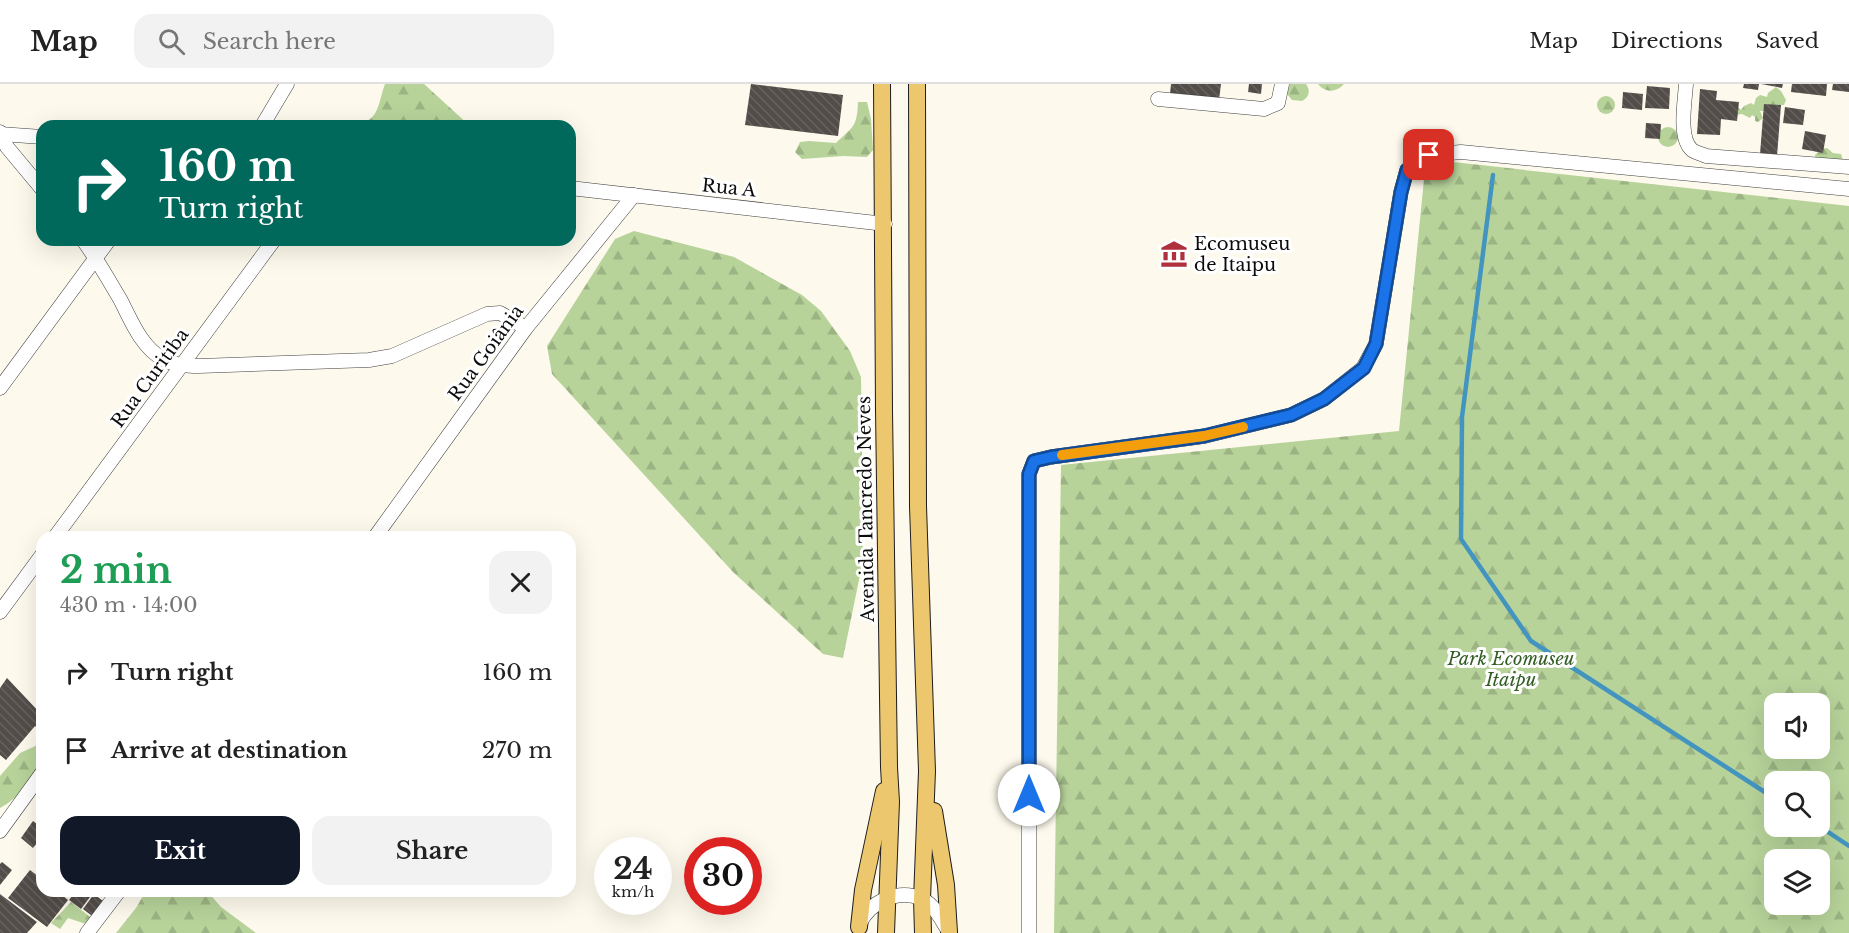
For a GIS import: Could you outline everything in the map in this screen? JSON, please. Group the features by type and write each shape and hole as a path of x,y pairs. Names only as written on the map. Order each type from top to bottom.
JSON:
{"main road":[{"name":"Avenida Tancredo Neves","path":"882,84 885,224 884,410 891,802 886,933"},
{"path":"917,84 918,506 927,771 922,899 923,933"},
{"path":"859,930 863,890 889,766"},
{"path":"927,771 946,885 949,932"}],"street":[{"path":"266,120 287,84"},
{"path":"1158,99 1264,109 1278,103 1282,84"},
{"path":"1686,84 1685,141 1693,150 1706,156 1849,167"},
{"path":"2,141 36,138"},
{"path":"2,141 36,182"},
{"path":"1029,933 1029,474 1034,461 1204,436 1291,415 1324,399 1364,368 1376,344 1401,192 1407,170 1429,155 1461,152 1849,189"},
{"name":"Rua A","path":"576,190 885,224"},
{"name":"Rua Goiânia","path":"379,531 526,328 634,195"},
{"path":"88,246 152,352 164,360 182,365 392,356 487,314 500,313 526,328"},
{"path":"0,388 104,246"},
{"name":"Rua Curitiba","path":"59,531 270,246"},
{"path":"0,612 36,563"},
{"path":"0,831 36,781"},
{"path":"859,930 864,914 898,894 922,899 936,911 949,932"},
{"path":"87,933 114,897"}],"green space":[{"path":"385,84 424,84 463,120 368,120 378,106"},
{"path":"1290,84 1306,84 1309,91 1306,98 1302,101 1292,100 1287,94"},
{"path":"1318,84 1344,84 1331,91"},
{"path":"1776,87 1786,100 1784,105 1773,105 1766,111 1760,111 1763,118 1758,122 1752,115 1750,118 1742,114 1735,115 1736,106 1741,110 1751,103 1754,105 1756,98 1760,95 1767,97 1768,93"},
{"path":"1606,96 1612,99 1615,105 1612,111 1606,114 1600,111 1597,105 1600,99"},
{"path":"858,102 867,102 871,119 873,150 867,157 802,159 795,152 800,142 836,143 853,126 857,117"},
{"path":"1668,127 1675,130 1678,137 1675,144 1668,147 1661,144 1658,137 1661,130"},
{"path":"1827,148 1833,153 1841,154 1843,160 1816,162 1815,155 1821,149"},
{"name":"Park Ecomuseu Itaipu","path":"1426,159 1849,206 1849,933 1054,933 1061,465 1399,431"},
{"path":"634,231 734,257 802,295 821,311 850,351 861,377 863,545 861,570 843,658 823,654 733,572 552,374 547,346 615,239"},
{"path":"36,746 36,776 0,808 0,776 20,753"},
{"path":"142,897 212,897 221,907 256,933 116,933"},
{"path":"71,902 94,920 86,924 68,918 60,929 51,923"}],"building":[{"path":"751,84 843,95 838,136 745,125"},
{"path":"1171,84 1221,84 1219,100 1170,94"},
{"path":"1249,84 1262,84 1261,94 1248,92"},
{"path":"1744,84 1759,84 1758,90 1743,88"},
{"path":"1761,84 1783,84 1782,88"},
{"path":"1792,84 1827,84 1826,96 1791,92"},
{"path":"1833,84 1849,84 1849,92 1832,90"},
{"path":"1647,86 1670,88 1669,109 1645,108"},
{"path":"1700,89 1717,91 1716,100 1739,102 1737,121 1721,119 1720,135 1697,134"},
{"path":"1623,92 1643,94 1642,110 1622,108"},
{"path":"1764,104 1781,105 1777,156 1760,154"},
{"path":"1785,107 1805,110 1803,125 1783,123"},
{"path":"1646,123 1661,124 1660,139 1645,138"},
{"path":"1805,131 1826,135 1823,153 1802,149"},
{"path":"7,678 36,709 36,727 6,760 0,755 0,688"},
{"path":"33,821 36,823 36,844 33,848 21,838"},
{"path":"2,862 12,870 0,885 0,864"},
{"path":"30,870 36,874 36,897 64,897 68,900 47,927 8,898"},
{"path":"0,894 37,922 27,933 0,933"},
{"path":"71,897 90,897 81,909 69,900"},
{"path":"92,897 98,897 108,905 96,919 83,909"}],"waterway":[{"path":"1493,175 1462,417 1461,539 1531,641 1764,792"},
{"path":"1830,833 1849,846"}],"slow traffic":[{"path":"1062,455 1204,436 1243,427"}],"place":[{"name":"Ecomuseu de Itaipu","path":"1174,254"}],"route":[{"path":"1029,795 1029,474 1034,461 1204,436 1291,415 1324,399 1364,368 1376,344 1401,192 1407,170 1429,155"}]}
